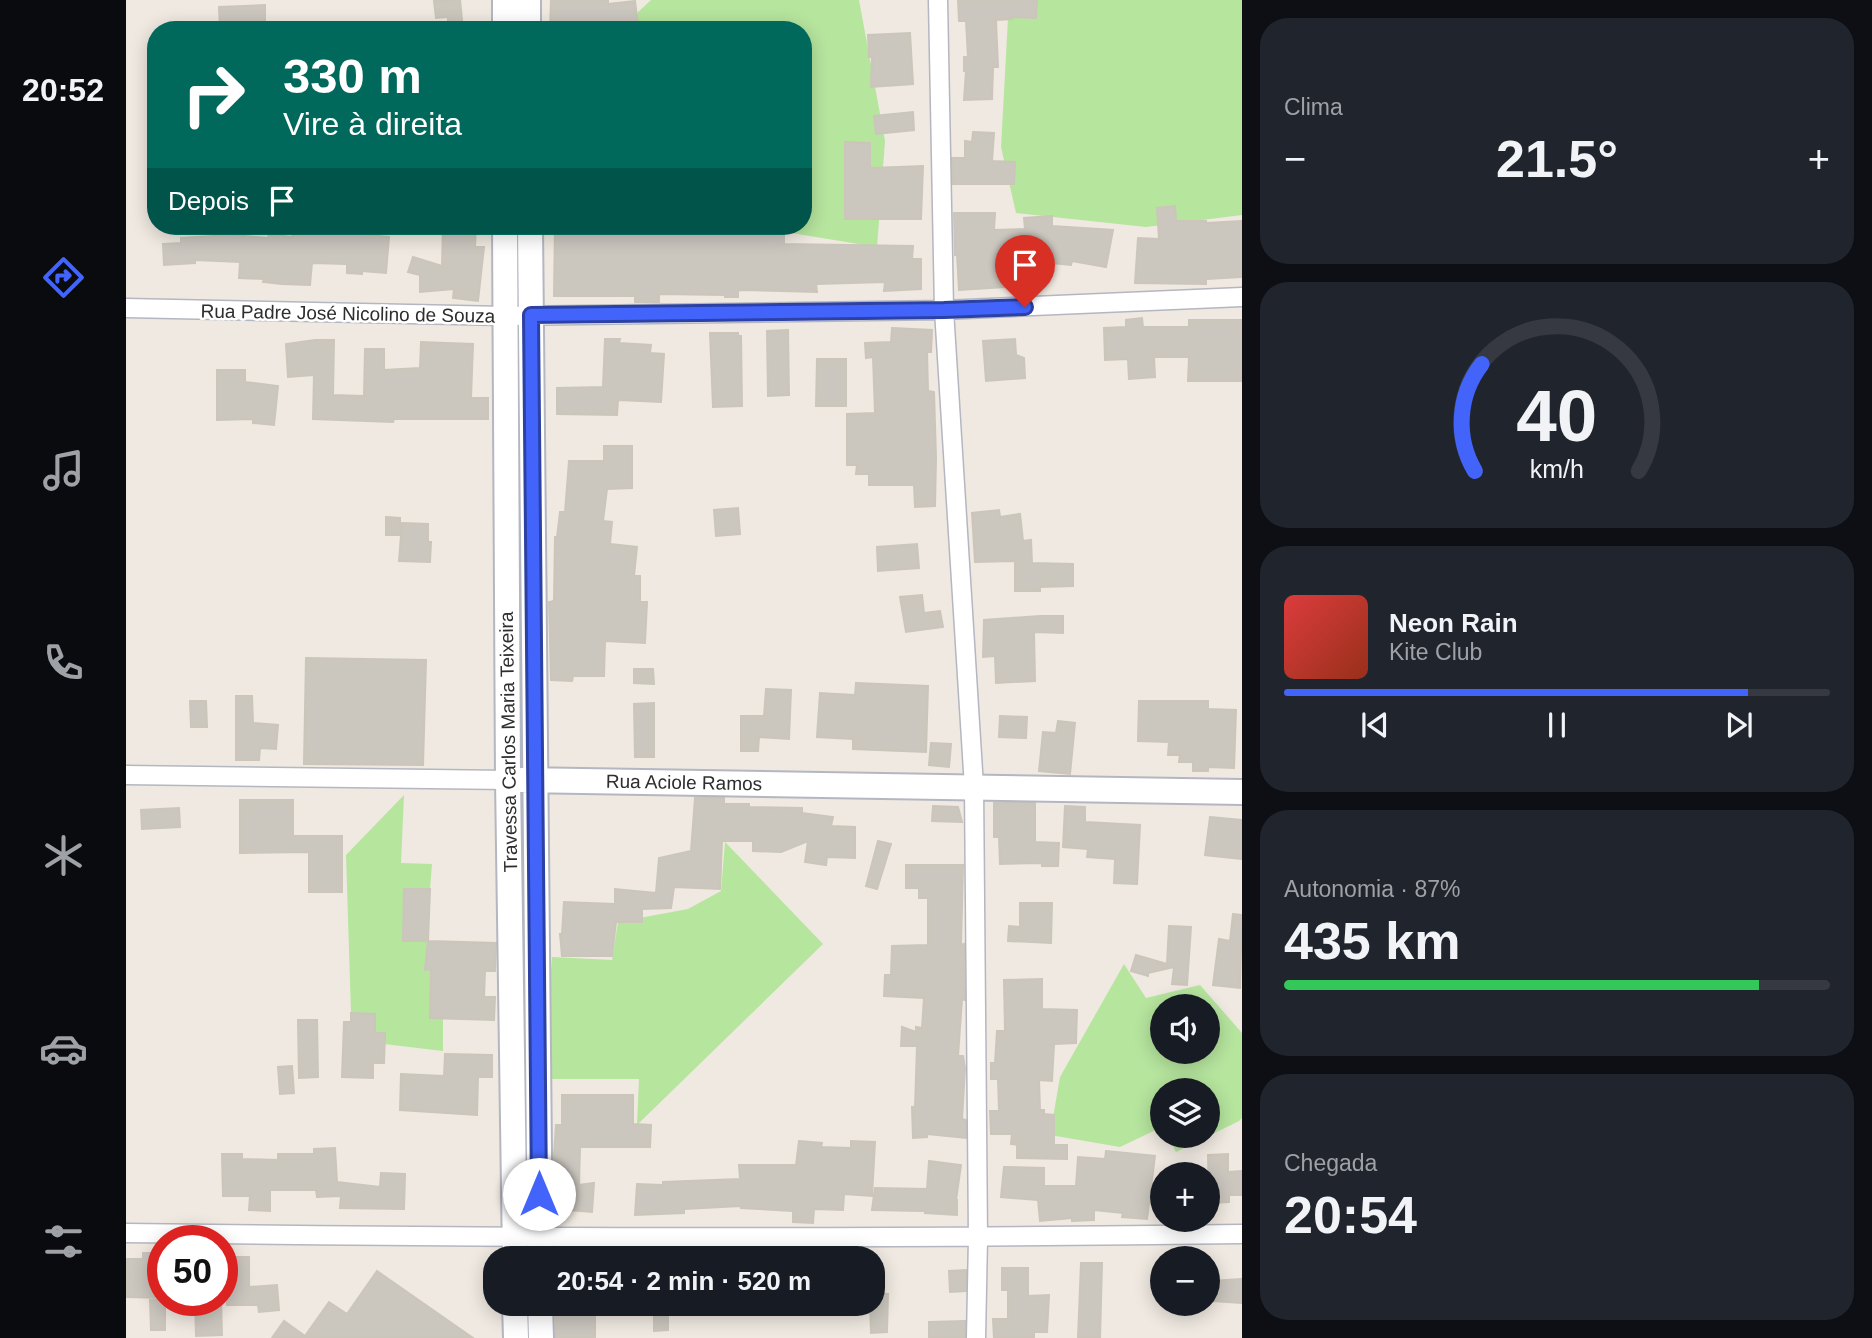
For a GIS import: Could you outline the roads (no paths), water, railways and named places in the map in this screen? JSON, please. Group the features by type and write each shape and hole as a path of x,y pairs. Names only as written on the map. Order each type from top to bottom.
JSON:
{"main road":[{"path":"505,0 505,21"},
{"path":"528,0 528,21"},
{"name":"Travessa Carlos Maria Teixeira","path":"505,235 514,1246"},
{"name":"Travessa Carlos Maria Teixeira","path":"530,235 539,1246"},
{"name":"Rua Aciole Ramos","path":"508,780 1242,792"},
{"path":"515,1316 516,1338"},
{"path":"540,1316 541,1338"}],"street":[{"path":"937,0 944,310 974,787 978,1238 976,1338"},
{"name":"Rua Padre José Nicolino de Souza","path":"126,308 505,316 944,310 1242,297"},
{"name":"Rua Aciole Ramos","path":"126,775 508,780"},
{"path":"126,1233 483,1247"},
{"path":"627,1246 1242,1234"}]}
